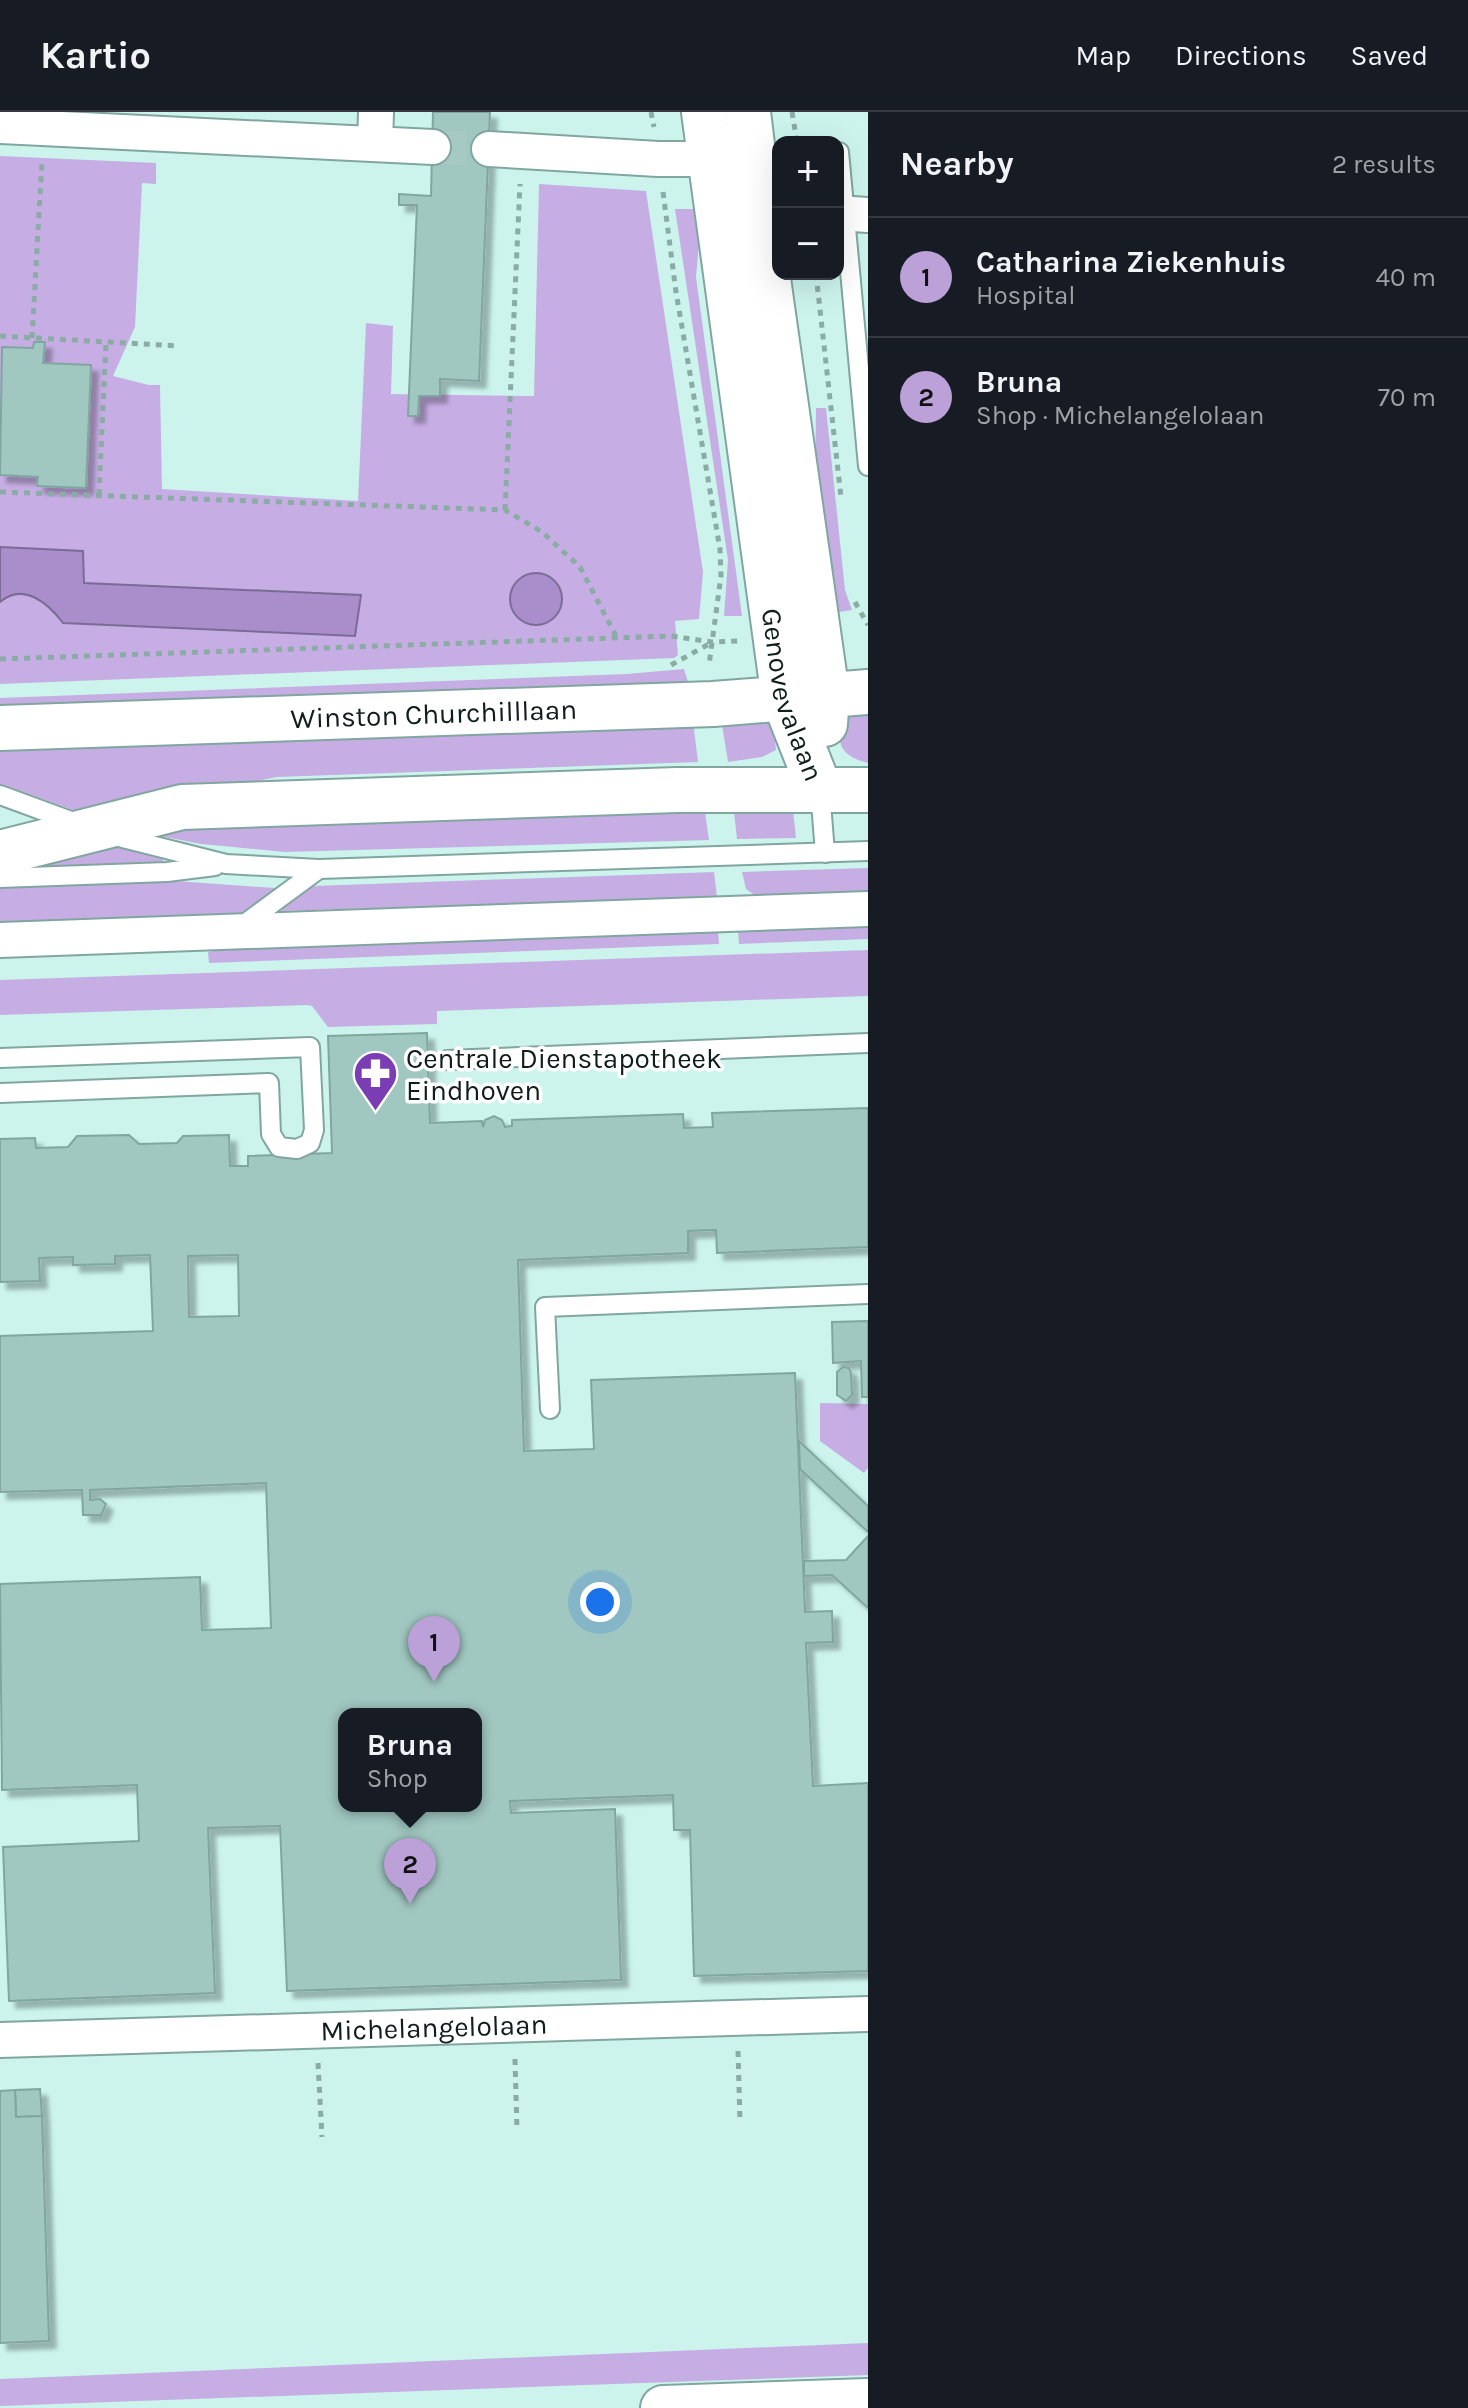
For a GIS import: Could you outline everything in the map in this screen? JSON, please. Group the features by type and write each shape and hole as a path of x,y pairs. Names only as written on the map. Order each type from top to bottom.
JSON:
{"main road":[{"name":"Genovevalaan","path":"704,112 784,699 820,790"},
{"name":"Genovevalaan","path":"748,112 769,286 848,694 820,790"},
{"name":"Winston Churchilllaan","path":"0,728 665,705 848,694"},
{"path":"0,853 182,807 223,804 677,790 868,790"},
{"path":"663,2408 868,2401"}],"street":[{"path":"0,126 43,128 149,122 375,128 433,147"},
{"path":"505,150 711,159"},
{"path":"0,940 868,909"},
{"name":"Michelangelolaan","path":"0,2040 868,2014"}],"lane":[{"path":"844,180 850,214 868,466"},
{"path":"820,790 825,853"},
{"path":"0,795 91,829 226,864"},
{"path":"0,878 167,872 226,864 319,869 868,851"},
{"path":"233,932 319,869"},
{"path":"447,1060 868,1043"},
{"path":"0,1058 267,1048 310,1047 314,1130 310,1143 297,1149 279,1147 271,1134 267,1048"},
{"path":"0,1093 269,1083"},
{"path":"550,1409 545,1307 868,1294"}],"path":[{"name":"Genovevalaan","path":"617,638 671,636 712,642 721,576 720,549 676,292 651,112"},
{"path":"792,112 796,136"},
{"path":"32,338 43,128"},
{"path":"505,150 505,510"},
{"path":"817,280 843,506"},
{"path":"0,336 179,346"},
{"path":"99,495 106,342"},
{"path":"0,492 505,510 542,532 580,567 617,638 0,659"},
{"path":"853,598 868,625"},
{"path":"736,2018 740,2121"},
{"path":"317,2031 322,2137"},
{"path":"516,2080 517,2130"}],"shaded area":[{"path":"0,156 156,163 156,184 142,183 135,327 113,376 160,385 162,489 358,501 366,323 393,326 391,394 534,396 539,184 646,191 703,572 699,619 675,621 678,655 674,658 0,684 0,602 17,594 43,602 63,623 355,636 361,596 84,583 83,551 0,547"},
{"path":"675,209 702,209 696,277 742,616 724,616 728,560"},
{"path":"816,408 826,408 845,590 852,610 833,613 815,490"},
{"path":"0,547 83,551 84,583 361,595 355,636 63,623 43,602 26,595 9,596 0,602"},
{"path":"536,573 554,581 562,599 554,617 536,625 518,617 510,599 518,581"},
{"path":"684,669 686,685 0,719 0,698 627,674"},
{"path":"868,707 868,763 843,750 840,728 844,709"},
{"path":"720,712 772,713 776,750 762,757 728,762"},
{"path":"692,713 698,762 277,777 90,816 0,784 0,736"},
{"path":"793,810 796,838 737,839 734,812"},
{"path":"705,812 709,840 285,852 201,844 135,831 192,814 268,827"},
{"path":"89,840 164,862 0,869"},
{"path":"868,868 868,893 756,896 746,889 742,872"},
{"path":"714,872 717,897 282,911 280,907 313,886"},
{"path":"162,880 277,890 240,914 0,925 0,887"},
{"path":"868,925 868,939 739,944 738,930"},
{"path":"718,930 719,944 209,963 208,952 242,946"},
{"path":"868,950 868,996 437,1011 437,1024 328,1027 308,1005 0,1015 0,980"},
{"path":"820,1403 868,1404 868,1468 864,1473 820,1441"},
{"path":"868,2343 868,2375 0,2406 0,2379"}],"building":[{"path":"433,112 490,112 479,381 440,379 440,396 419,396 418,416 408,416 417,205 399,205 399,194 431,196"},
{"path":"34,342 45,342 43,363 91,365 86,488 37,486 38,477 0,475 2,347 33,348"},
{"path":"427,1033 430,1123 482,1121 483,1127 485,1120 494,1116 502,1120 505,1127 512,1126 512,1120 683,1114 684,1128 713,1127 712,1113 868,1108 868,1247 717,1253 716,1230 713,1230 688,1231 688,1253 518,1260 524,1451 594,1449 591,1380 795,1373 805,1612 832,1611 833,1642 806,1643 813,1786 868,1783 868,1971 694,1976 690,1830 674,1830 673,1795 510,1801 511,1813 615,1809 621,1980 287,1991 280,1826 208,1828 215,1993 9,2001 3,1847 139,1841 137,1785 2,1790 0,1584 200,1577 202,1630 271,1628 266,1483 90,1490 90,1500 100,1499 106,1504 101,1515 83,1515 82,1490 0,1492 0,1336 153,1331 150,1255 115,1256 115,1264 73,1265 73,1257 39,1258 40,1281 0,1282 0,1139 35,1138 36,1148 68,1147 77,1136 129,1135 139,1144 177,1143 183,1136 229,1135 230,1166 248,1166 248,1156 332,1153 328,1036","holes":["238,1255 239,1316 189,1317 188,1256"]},
{"path":"868,1321 868,1397 862,1397 861,1361 833,1363 832,1322"},
{"path":"843,1367 849,1368 851,1373 852,1395 846,1401 837,1395 837,1372"},
{"path":"799,1441 868,1506 868,1532 800,1469"},
{"path":"868,1536 868,1608 832,1575 804,1576 804,1561 846,1560"},
{"path":"40,2089 42,2116 16,2117 15,2090"},
{"path":"15,2090 16,2117 42,2116 49,2341 0,2343 0,2091"}],"tunnel":[{"path":"433,147 489,149"}],"place":[{"name":"Centrale Dienstapotheek Eindhoven","path":"375,1113"},
{"name":"Catharina Ziekenhuis","path":"434,1682"},
{"name":"Bruna","path":"410,1904"}]}
